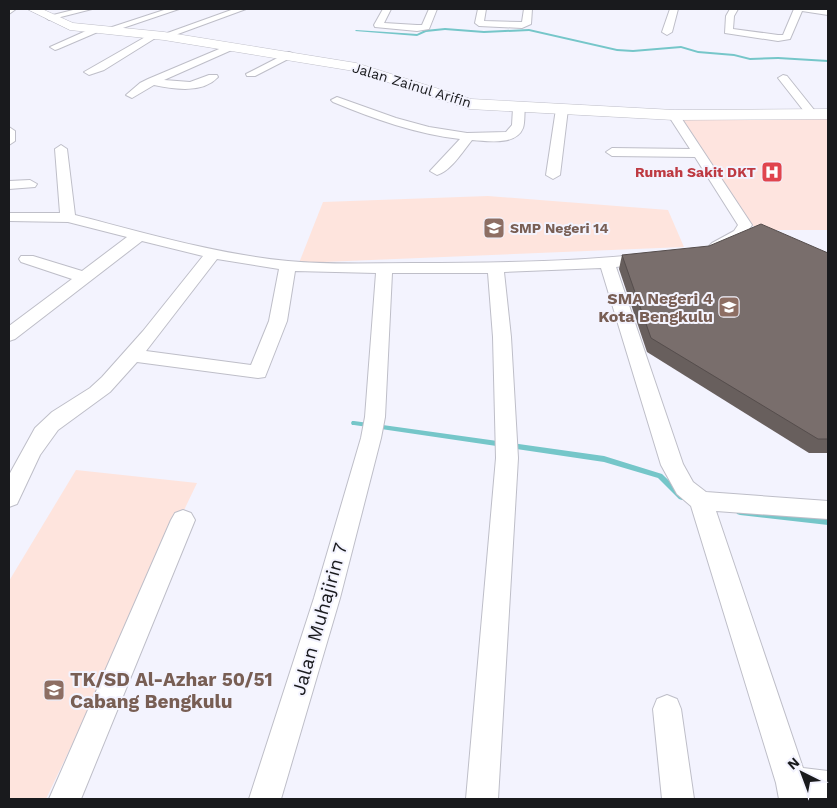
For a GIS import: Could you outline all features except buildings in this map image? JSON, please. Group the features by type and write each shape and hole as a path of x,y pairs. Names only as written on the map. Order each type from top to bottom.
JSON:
{"street":[{"name":"Jalan Zainul Arifin","path":"33,9 70,26 159,35 356,67 469,104 674,115 828,114"},
{"path":"49,17 88,9"},
{"path":"55,48 103,30 176,9"},
{"path":"89,72 100,68 159,35 242,9"},
{"path":"387,9 378,25 417,28 426,27 433,9"},
{"path":"482,9 479,23 522,25 527,24 528,9"},
{"path":"667,32 674,9"},
{"path":"734,9 730,16 728,31 778,38 787,36 798,9"},
{"path":"804,9 825,11"},
{"path":"132,95 140,87 152,81 231,46"},
{"path":"252,74 289,55"},
{"path":"152,81 187,87 196,86 213,77"},
{"path":"783,78 811,113"},
{"path":"337,100 400,124 468,137 501,136 513,133 518,127 519,108"},
{"path":"553,176 562,109"},
{"path":"674,115 745,225 762,233"},
{"path":"9,131 9,141"},
{"path":"437,171 451,158 468,137"},
{"path":"61,149 68,218"},
{"path":"612,152 699,153"},
{"path":"9,185 30,184"},
{"path":"9,217 68,218 213,254 288,266 384,269 496,268 607,263 661,257"},
{"path":"705,251 740,234 745,225"},
{"path":"9,335 140,235"},
{"path":"9,498 32,449 47,429 58,418 94,394 134,355 213,254"},
{"path":"27,259 84,277"},
{"path":"607,263 672,465 685,488 704,511 794,791 828,786"},
{"path":"134,355 258,372 278,321 288,266"},
{"path":"482,799 507,446 502,337 496,268"},
{"name":"Jalan Muhajirin 7","path":"265,799 327,598 373,428 384,269"},
{"path":"704,511 828,510"},
{"path":"65,799 183,520"},
{"path":"667,709 678,799"}],"shaded area":[{"name":"Rumah Sakit DKT","path":"828,117 828,230 764,230 751,225 681,118"},
{"name":"SMP Negeri 14","path":"488,196 668,210 684,247 299,263 323,202"},
{"name":"TK/SD Al-Azhar 50/51 Cabang Bengkulu","path":"76,470 197,483 46,799 9,799 9,581"}],"waterway":[{"path":"356,31 417,35 425,31 445,29 484,32 529,30 617,50 633,51 681,47 698,52 734,55 750,59 778,58 828,61"},
{"path":"354,423 604,459 660,476 682,497"},
{"path":"740,512 828,522"}],"place":[{"name":"Rumah Sakit DKT","path":"772,172"},
{"name":"SMP Negeri 14","path":"494,228"},
{"name":"SMA Negeri 4 Kota Bengkulu","path":"729,307"},
{"name":"TK/SD Al-Azhar 50/51 Cabang Bengkulu","path":"54,690"}]}
